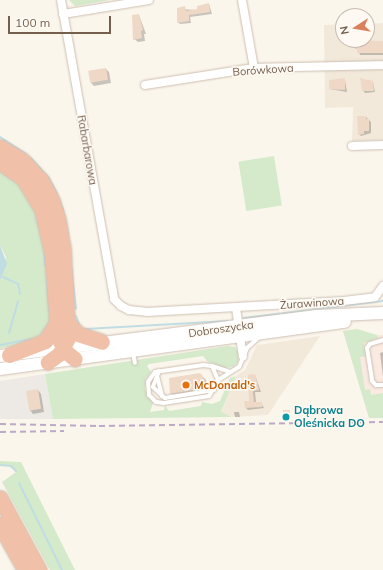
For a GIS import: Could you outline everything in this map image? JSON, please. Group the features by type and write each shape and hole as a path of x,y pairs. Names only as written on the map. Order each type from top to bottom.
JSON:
{"highway":[{"path":"0,147 32,170 52,201 63,247 62,323 58,338 63,348 76,359"},
{"path":"0,162 23,178 42,210 52,254 62,323 78,334 102,342"},
{"path":"5,355 45,341 62,323"},
{"path":"48,362 63,348"},
{"path":"0,498 28,550 41,570"},
{"path":"0,525 25,570"},
{"path":"0,535 15,570"}],"main road":[{"name":"Dobroszycka","path":"0,369 133,351 316,316 381,314"},
{"name":"Dobroszycka","path":"5,355 102,342 333,323 381,314"}],"street":[{"name":"Rabarbarowa","path":"60,0 114,299"},
{"path":"63,14 149,0"},
{"path":"242,0 254,68"},
{"name":"Borówkowa","path":"145,85 254,68 383,65"},
{"path":"352,146 383,145"},
{"name":"Żurawinowa","path":"114,299 130,310 147,312 236,308 372,298 379,295 383,287"},
{"path":"236,308 240,331"},
{"name":"Dobroszycka","path":"240,331 243,357"}],"lane":[{"name":"Dobroszycka","path":"218,380 239,367 251,343 259,337 313,330 333,323"},
{"path":"383,340 370,344 367,348 372,381 376,385 383,385"},
{"path":"133,351 135,363"},
{"path":"212,366 218,380 215,390 207,397 159,403 151,399 147,388 150,376 159,371 202,365 212,366 230,373"},
{"path":"159,371 153,388 162,396 170,398 215,390"}],"shaded area":[{"path":"383,23 383,140 352,141 353,107 325,108 324,25 335,24 335,48 375,48 375,24"},
{"path":"357,329 373,335 383,335 383,418 369,418 343,331"},
{"path":"320,336 268,415 232,417 221,413 236,376 245,370 257,345"},
{"path":"45,374 53,419 0,419 0,381"}],"green space":[{"path":"69,0 110,0 75,6"},
{"path":"274,156 282,205 246,211 238,162"},
{"path":"0,167 28,190 48,247 50,330 22,345 0,348 0,280 6,257 0,245"},
{"path":"357,329 377,335 378,338 364,343 366,356 360,357 365,390 370,389 371,395 383,393 383,418 369,418 343,331"},
{"path":"228,346 235,347 239,353 238,362 233,367 222,368 207,361 203,356 149,364 147,366 151,372 146,379 145,389 153,403 150,412 164,410 165,405 169,411 201,406 202,402 212,404 220,401 230,378 236,376 221,412 232,417 53,419 45,374"},
{"path":"0,461 21,462 75,570 50,570 2,482 16,472 9,466 0,466"}],"water":[{"path":"0,245 7,264 0,280"}],"building":[{"path":"209,3 210,12 189,15 189,21 177,23 177,8 185,6 186,11 197,9 197,6"},
{"path":"139,14 143,30 141,31 142,38 133,40 132,15"},
{"path":"375,41 383,41 383,53 357,53 357,48 375,48"},
{"path":"106,68 108,80 90,83 88,71"},
{"path":"345,78 345,90 329,89 329,80"},
{"path":"360,78 373,81 374,91 362,91"},
{"path":"357,116 366,116 366,119 369,119 369,131 364,131 364,134 358,135"},
{"name":"McDonald's","path":"200,373 203,376 205,388 170,394 169,378"},
{"path":"255,374 259,390 253,391 254,402 262,402 262,407 245,408 244,401 249,401 248,375"},
{"path":"38,389 41,409 29,411 26,391"},
{"path":"283,410 290,410 290,419 283,419"}],"waterway":[{"path":"0,137 26,154"},
{"path":"31,158 49,178 56,191 63,209 68,233"},
{"path":"44,252 45,266"},
{"path":"71,265 76,309"},
{"path":"3,277 18,284 20,294"},
{"path":"47,282 49,311"},
{"path":"9,333 18,301"},
{"path":"244,318 383,301"},
{"path":"76,316 79,324"},
{"path":"85,329 228,321"},
{"path":"0,345 30,339"},
{"path":"0,465 11,466 16,471"},
{"path":"19,483 62,570"}],"railway":[{"path":"0,424 99,426 383,422"},
{"path":"0,432 64,431"}],"place":[{"name":"McDonald's","path":"186,385"},
{"name":"Dąbrowa Oleśnicka DO","path":"286,417"}]}
